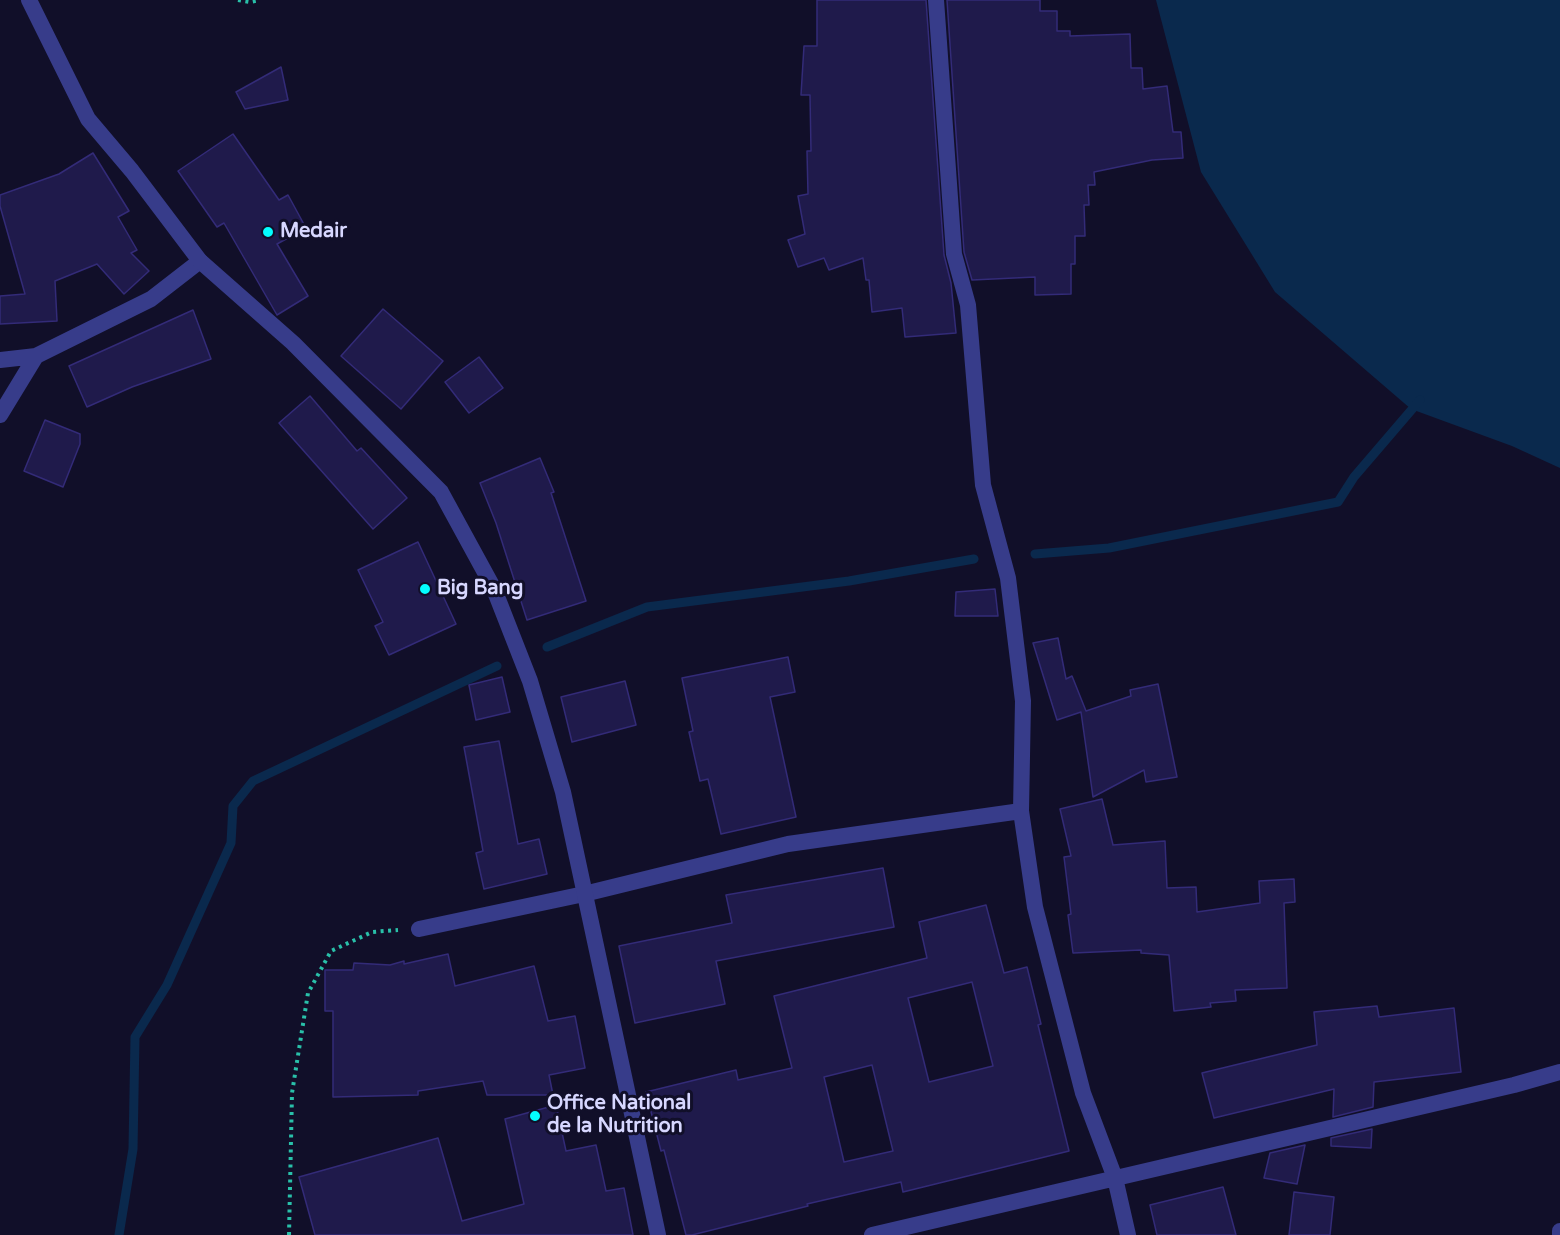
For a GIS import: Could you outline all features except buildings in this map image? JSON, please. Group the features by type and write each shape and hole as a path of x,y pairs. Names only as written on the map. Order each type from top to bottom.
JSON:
{"street":[{"path":"30,0 88,119 132,171 200,261 293,343 441,492 494,589 530,681 563,792 658,1235"},
{"path":"936,0 954,254 968,305 983,485 1008,578 1023,701 1021,811 1035,907 1083,1093 1115,1178 1128,1235"},
{"path":"0,360 36,356 151,299 200,261"},
{"path":"0,415 36,356"},
{"path":"419,928 584,894 788,844 1021,811"},
{"path":"872,1235 1503,1088 1560,1072"}],"path":[{"path":"238,0 250,2 260,0"},
{"path":"289,1235 292,1093 308,993 331,951 372,932 419,928"}],"water":[{"path":"1156,0 1560,0 1560,468 1512,446 1411,409 1275,292 1201,172"}],"waterway":[{"path":"1035,554 1109,548 1338,502 1354,477 1420,400"},
{"path":"547,647 647,607 849,581 974,559"},
{"path":"119,1235 133,1149 135,1037 167,985 231,843 233,806 253,781 497,666"}],"place":[{"name":"Medair","path":"268,232"},
{"name":"Big Bang","path":"425,589"},
{"name":"Office National de la Nutrition","path":"535,1116"}]}
